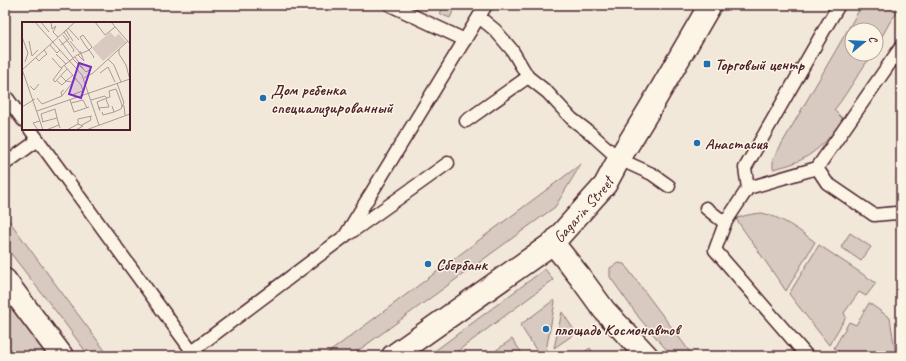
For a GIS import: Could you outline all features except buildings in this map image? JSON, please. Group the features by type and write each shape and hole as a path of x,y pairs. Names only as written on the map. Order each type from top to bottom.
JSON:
{"main road":[{"name":"Gagarin Street","path":"393,356 553,243 605,185 710,5"},
{"path":"553,243 604,310 647,356"},
{"path":"5,280 62,356"}],"lane":[{"path":"390,5 465,40"},
{"path":"345,236 486,5"},
{"path":"748,188 745,168 839,5"},
{"path":"479,17 495,30 504,40 512,50 528,77 547,92 572,119 619,159 652,174 670,186"},
{"path":"807,356 715,250 725,223 748,188 816,168 901,47"},
{"path":"466,121 528,77"},
{"path":"5,96 22,119"},
{"path":"31,130 192,351 345,236 448,163"},
{"path":"5,164 38,140"},
{"path":"816,168 827,183 874,215 899,211"},
{"path":"706,208 725,223"}],"shaded area":[{"path":"444,5 456,5 450,18 440,14"},
{"path":"862,5 901,5 901,9 891,20 884,33 884,22 852,22"},
{"path":"844,36 844,62 867,62 834,110 843,119 822,145 802,160 773,169 773,159"},
{"path":"581,164 555,207 351,356 324,356"},
{"path":"762,213 783,221 815,242 786,291 736,219"},
{"path":"5,215 109,356 89,356 12,255 5,245"},
{"path":"850,233 871,247 861,261 841,247"},
{"path":"819,245 876,283 866,296 859,292 844,313 846,317 829,345 789,294"},
{"path":"618,263 624,264 693,356 672,356 640,319 610,277 610,268"},
{"path":"545,269 553,280 451,356 428,356"},
{"path":"5,294 50,356 5,356"},
{"path":"554,300 555,302 545,356 540,356 520,325"},
{"path":"869,303 890,318 896,356 845,356 834,348 849,322 856,325"},
{"path":"562,312 576,333 554,348"},
{"path":"512,339 524,356 488,356"},
{"path":"590,348 595,356 579,356"}],"place":[{"name":"Торговый центр","path":"707,64"},
{"name":"Дом ребенка специализированный","path":"263,98"},
{"name":"Анастасия","path":"697,143"},
{"name":"Сбербанк","path":"428,264"},
{"name":"площадь Космонавтов","path":"546,329"}]}
